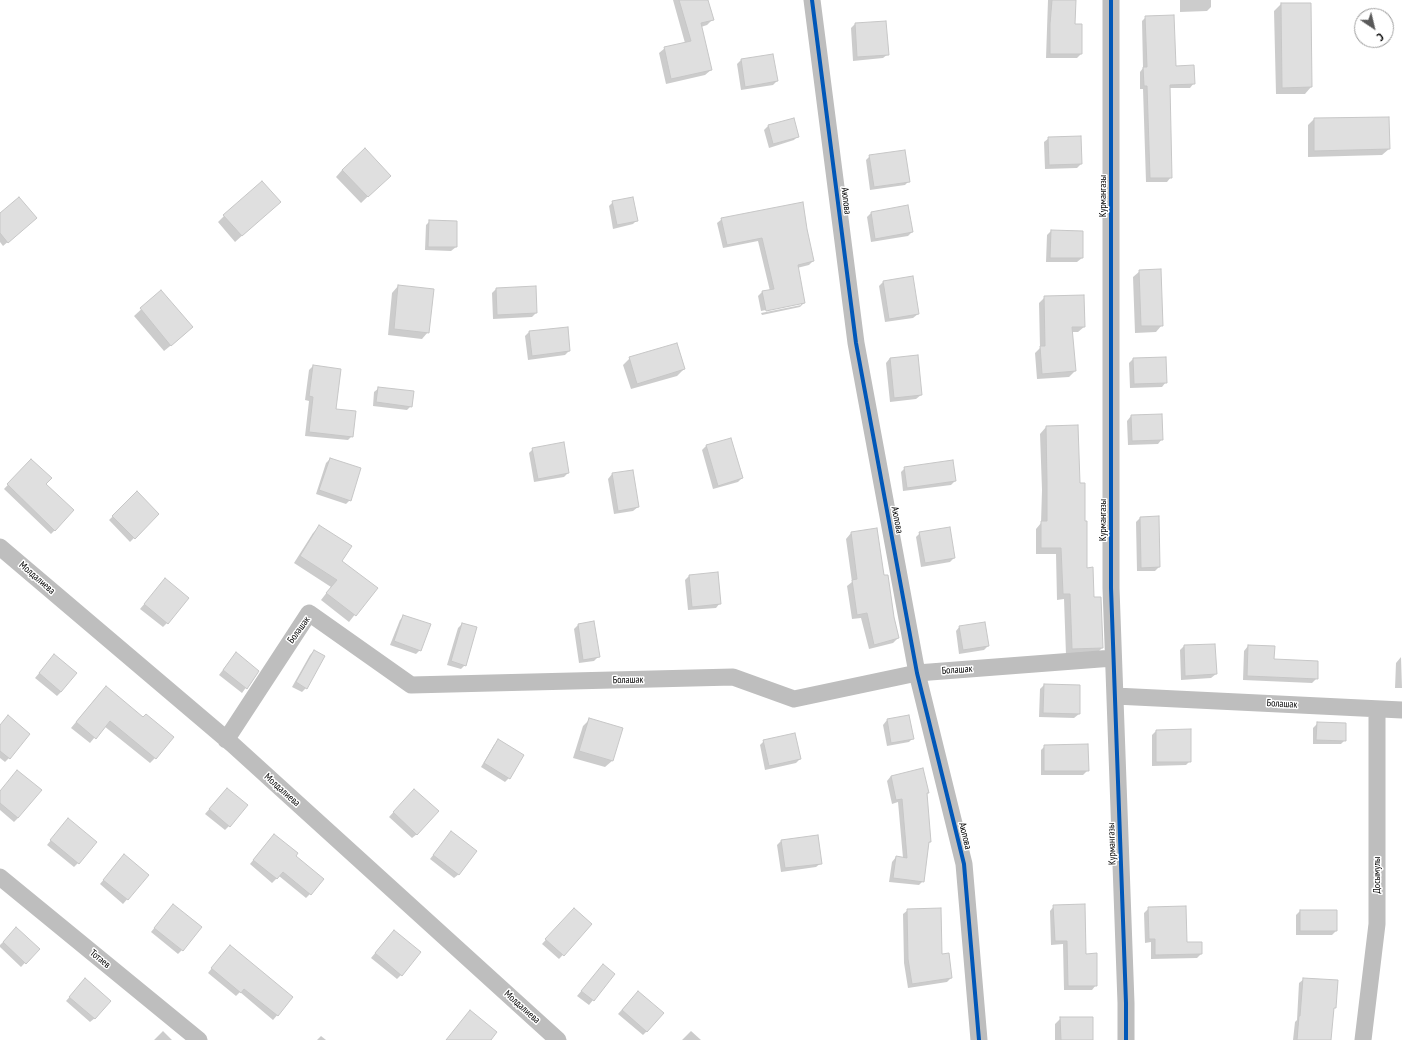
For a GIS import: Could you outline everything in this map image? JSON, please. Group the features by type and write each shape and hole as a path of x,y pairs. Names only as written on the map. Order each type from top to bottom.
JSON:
{"street":[{"name":"Аюпова","path":"812,0 856,343 917,673 964,864 979,1040"},
{"name":"Курмангазы","path":"1111,0 1111,588 1126,1003 1126,1040"},
{"name":"Молдалиева","path":"0,547 226,740 558,1040"},
{"name":"Болашак","path":"226,740 308,613 411,685 733,677 794,698 917,673 1114,658"},
{"name":"Болашак","path":"1115,696 1402,710"},
{"name":"Досымулы","path":"1363,1040 1377,924 1377,709"},
{"name":"Тотаев","path":"0,877 199,1040"}],"building":[{"path":"679,0 708,0 714,20 701,23 712,70 671,79 664,47 691,41"},
{"path":"1052,0 1076,0 1075,24 1082,24 1082,54 1050,54"},
{"path":"1281,3 1311,3 1312,87 1282,88"},
{"path":"1174,15 1176,66 1194,65 1195,84 1170,85 1172,178 1150,178 1147,86 1144,86 1143,67 1147,67 1145,16"},
{"path":"886,21 889,55 857,57 855,23"},
{"path":"773,54 778,81 745,87 741,59"},
{"path":"1389,117 1390,149 1314,151 1314,118"},
{"path":"794,118 799,137 773,144 768,125"},
{"path":"1081,136 1082,164 1049,165 1048,137"},
{"path":"365,148 391,176 368,197 342,170"},
{"path":"905,150 910,182 874,187 869,155"},
{"path":"262,181 281,202 242,236 223,215"},
{"path":"19,197 37,218 8,243 0,233 0,213"},
{"path":"633,197 638,221 617,225 612,201"},
{"path":"803,202 814,261 798,265 805,303 766,311 762,291 774,289 762,238 727,245 721,218"},
{"path":"908,205 913,232 875,239 871,212"},
{"path":"429,220 457,221 457,247 428,247"},
{"path":"1051,230 1083,231 1083,258 1050,258"},
{"path":"1161,269 1163,326 1141,326 1139,270"},
{"path":"913,276 919,314 889,319 883,281"},
{"path":"398,285 434,289 429,333 394,329"},
{"path":"536,286 537,313 497,315 496,288"},
{"path":"161,290 193,327 171,346 140,308"},
{"path":"1084,295 1085,327 1072,327 1076,371 1042,374 1040,346 1045,346 1044,296"},
{"path":"568,327 570,351 532,356 529,331"},
{"path":"677,343 685,369 637,384 629,357"},
{"path":"918,355 922,395 894,398 890,358"},
{"path":"1166,357 1167,383 1134,384 1133,358"},
{"path":"313,365 341,369 336,409 356,411 353,437 309,432 313,397 309,396"},
{"path":"378,387 414,391 412,407 376,402"},
{"path":"1162,414 1163,440 1132,441 1131,415"},
{"path":"1078,425 1080,483 1085,483 1087,568 1093,567 1094,597 1101,597 1103,648 1072,649 1070,594 1063,594 1061,548 1041,548 1041,521 1047,521 1046,426"},
{"path":"731,438 743,478 718,486 706,445"},
{"path":"564,442 569,473 538,479 532,448"},
{"path":"330,458 361,468 351,501 319,490"},
{"path":"31,459 52,478 46,484 74,510 55,531 7,484"},
{"path":"953,460 956,481 907,488 904,467"},
{"path":"633,470 639,507 618,511 612,473"},
{"path":"137,491 159,514 135,539 112,516"},
{"path":"1159,516 1160,567 1141,568 1140,517"},
{"path":"319,525 352,546 342,561 378,588 356,616 326,593 337,580 300,556"},
{"path":"950,527 955,558 925,563 919,532"},
{"path":"877,528 884,575 888,575 894,617 899,638 874,645 867,613 857,615 852,580 857,579 851,532"},
{"path":"718,572 721,604 692,607 689,575"},
{"path":"165,578 189,598 168,624 144,604"},
{"path":"403,615 431,624 421,651 394,641"},
{"path":"594,621 600,657 583,660 578,624"},
{"path":"985,622 989,646 963,650 959,626"},
{"path":"462,623 477,627 466,666 451,661"},
{"path":"1215,644 1217,674 1185,676 1184,645"},
{"path":"1248,645 1275,646 1274,659 1318,661 1318,679 1247,676"},
{"path":"314,650 325,656 307,689 296,682"},
{"path":"236,652 259,671 247,689 223,670"},
{"path":"54,654 77,673 61,692 39,673"},
{"path":"1044,684 1080,685 1080,714 1043,713"},
{"path":"106,686 143,717 146,714 174,737 156,759 110,721 96,739 76,722"},
{"path":"8,715 30,734 10,759 0,751 0,725"},
{"path":"909,715 914,739 891,743 887,719"},
{"path":"589,718 623,728 613,761 579,751"},
{"path":"1317,722 1346,723 1346,741 1316,740"},
{"path":"1191,729 1191,762 1156,762 1156,730"},
{"path":"795,733 801,759 769,766 763,740"},
{"path":"498,739 524,755 510,779 484,763"},
{"path":"1088,744 1089,771 1044,771 1044,745"},
{"path":"923,768 929,793 927,793 931,842 929,842 924,882 893,878 896,856 907,858 902,799 896,800 891,776"},
{"path":"17,770 42,790 18,818 0,803 0,791"},
{"path":"227,788 248,805 230,827 209,809"},
{"path":"414,789 439,811 417,835 393,812"},
{"path":"68,818 97,842 79,864 50,840"},
{"path":"451,831 477,851 459,875 433,855"},
{"path":"274,834 298,853 296,856 324,879 311,895 283,872 277,879 253,860"},
{"path":"818,835 822,864 785,868 781,840"},
{"path":"124,854 149,875 128,900 103,880"},
{"path":"173,904 202,927 183,951 154,928"},
{"path":"1085,904 1086,954 1097,953 1097,986 1068,986 1067,941 1055,941 1053,905"},
{"path":"1186,906 1187,942 1202,942 1202,954 1155,955 1155,939 1149,939 1148,907"},
{"path":"574,908 592,924 564,956 545,939"},
{"path":"941,908 942,954 949,953 952,978 912,984 908,959 907,909"},
{"path":"1300,910 1337,910 1337,931 1300,931"},
{"path":"16,927 40,949 26,964 3,942"},
{"path":"394,930 421,952 402,976 375,953"},
{"path":"230,945 293,997 278,1016 244,989 241,993 211,968"},
{"path":"603,964 615,974 594,1001 581,991"},
{"path":"85,978 111,1001 95,1019 69,997"},
{"path":"1303,978 1338,980 1336,1008 1334,1008 1331,1040 1297,1040"},
{"path":"638,991 664,1013 647,1032 622,1010"},
{"path":"470,1010 497,1032 491,1040 446,1040"},
{"path":"1060,1017 1093,1017 1093,1040 1061,1040"}],"cycle path":[{"path":"812,0 856,343 917,673 964,864 979,1040"},
{"path":"1111,0 1111,588 1126,1003 1126,1040"}]}
